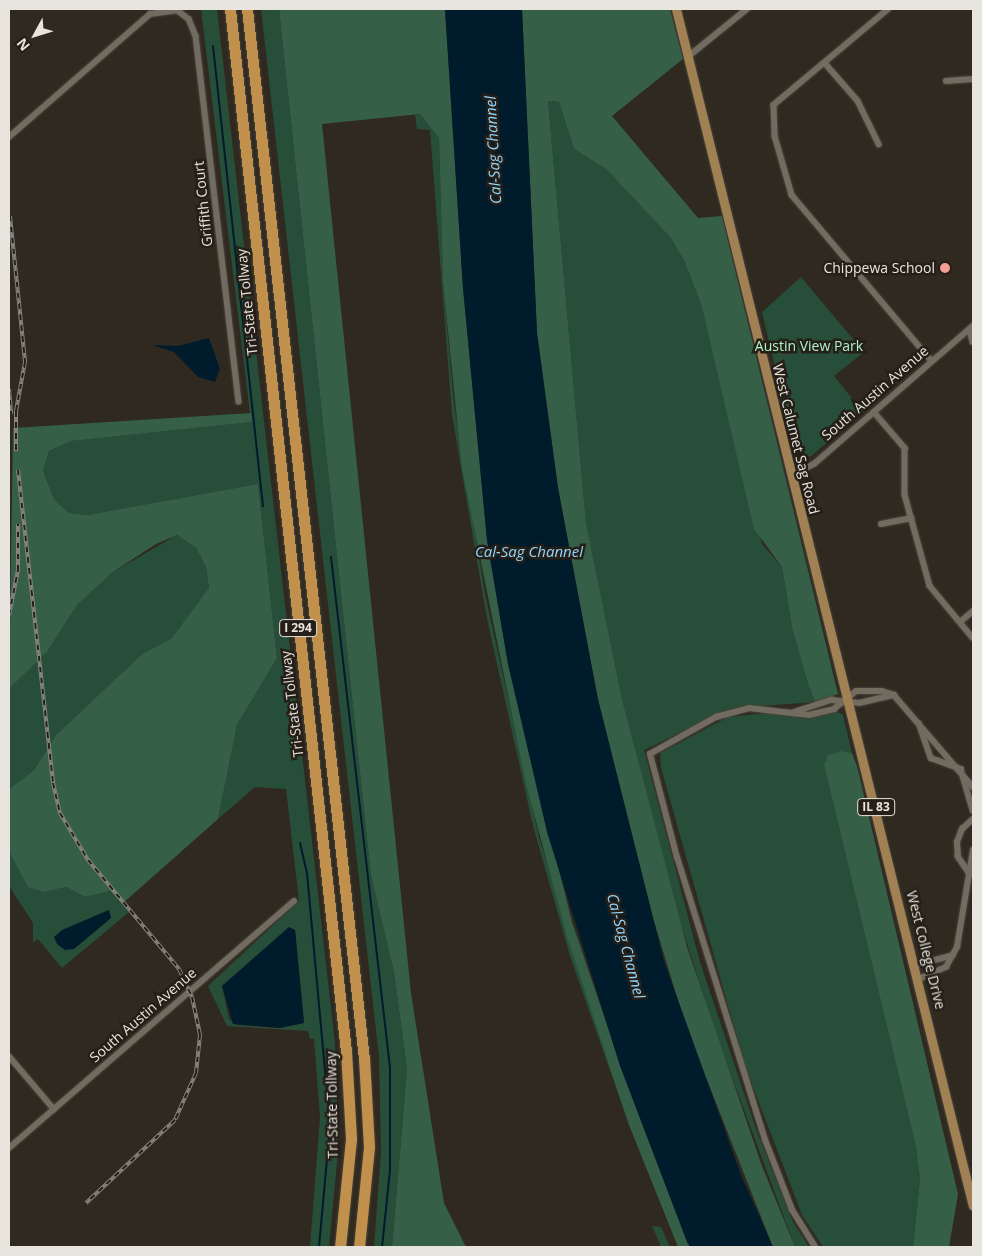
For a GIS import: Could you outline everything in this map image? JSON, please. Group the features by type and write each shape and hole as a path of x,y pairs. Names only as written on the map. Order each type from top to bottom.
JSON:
{"highway":[{"name":"Tri-State Tollway","path":"230,9 346,1050 351,1138 340,1247"},
{"name":"I 294","path":"247,9 364,1058 369,1148 359,1247"}],"main road":[{"name":"West Calumet Sag Road","path":"676,9 791,476 849,700"},
{"name":"West College Drive","path":"849,700 920,979 973,1206"}],"street":[{"path":"689,56 747,9"},
{"path":"889,9 774,105 778,152 792,195 931,360"},
{"name":"Griffith Court","path":"9,137 150,14 177,10 189,19 196,36 239,401"},
{"path":"826,63 858,101 879,144"},
{"path":"946,80 973,79"},
{"path":"971,328 973,342"},
{"name":"South Austin Avenue","path":"791,476 814,464 931,360 971,328"},
{"path":"874,412 905,448 905,495 930,586 973,638"},
{"path":"881,524 911,518"},
{"path":"960,622 973,611"},
{"path":"815,1247 792,1210 766,1140 677,858 650,754 716,717 749,708 794,712 822,712 849,700 856,691 894,694 961,769 973,787"},
{"path":"794,712 849,700 860,702 894,694"},
{"path":"919,723 931,758 961,769"},
{"path":"961,769 973,810"},
{"path":"970,875 958,858 957,842 962,829 973,819"},
{"path":"920,979 946,967 953,955 970,875 973,850"},
{"name":"South Austin Avenue","path":"9,1148 294,901"},
{"path":"916,965 953,955"},
{"path":"9,1056 54,1109"}],"green space":[{"path":"201,9 217,9 335,1043 338,1152 329,1247 310,1247 320,1118 314,1039 310,1039 308,1031 227,1026 208,986 299,901 286,789 255,787 218,819 237,725 277,658 258,484 87,515 69,513 54,499 43,469 49,451 70,441 251,422","holes":["289,928 295,930 304,1023 280,1028 237,1025 229,1019 222,986"]},
{"path":"261,9 279,9 371,876 394,972 407,1069 392,1247 374,1247 381,1152 379,1057"},
{"path":"279,9 445,9 463,288 487,540 508,664 572,922 621,1066 690,1247 678,1247 629,1125 568,940 526,784 462,468 443,282 439,138 420,114 322,124 411,993 444,1203 466,1247 392,1247 407,1069 394,972 371,876"},
{"path":"522,9 670,9 683,59 612,116 698,218 722,216 838,694 815,702 808,683 792,627 782,567 754,529 702,307 684,260 670,237 606,169 574,149 559,102 548,101 586,523 622,699 687,947 762,1166 795,1247 773,1247 686,1027 637,865 602,720 558,488 537,333"},
{"path":"548,101 559,102 574,149 606,169 670,237 684,260 702,307 762,544 782,567 792,627 815,702 733,708 644,750 700,962 757,1132 793,1222 809,1247 795,1247 717,1037 675,906 622,699 586,524"},
{"path":"420,114 439,138 443,282 454,403 485,594 539,837 629,1125 570,956 533,826 487,619 452,415 430,130 417,129 415,115"},
{"name":"Austin View Park","path":"801,277 864,352 834,376 863,412 810,457 797,447 787,419 762,312"},
{"path":"251,413 252,422 71,441 49,451 43,470 54,499 69,513 87,515 258,484 277,658 237,725 218,819 122,904 110,891 86,897 66,887 44,892 28,887 9,851 9,789 34,770 56,735 142,654 172,638 209,588 206,567 196,548 177,535 156,544 113,572 77,605 47,652 9,689 13,428"},
{"path":"177,535 196,548 206,567 209,588 197,610 172,638 142,654 56,735 34,770 9,789 9,689 47,652 77,605 113,572"},
{"path":"838,712 843,715 852,753 842,751 824,765 916,1147 920,1179 913,1247 823,1247 802,1215 745,1066 661,768 660,753 728,717 769,713 808,719"},
{"path":"842,751 852,753 857,766 958,1194 949,1247 913,1247 920,1179 916,1147 824,765 828,755"},
{"path":"9,851 44,892 66,887 86,897 110,891 129,912 62,968 38,939 33,942 33,923 9,886"},
{"path":"652,1226 661,1227 670,1247 661,1247"}],"water":[{"name":"Cal-Sag Channel","path":"445,9 522,9 537,333 558,488 597,695 664,961 741,1175 773,1247 690,1247 687,1242 620,1066 547,832 508,664 487,540 463,288"},
{"path":"209,338 220,369 215,382 198,377 174,352 152,345 178,346"},
{"path":"109,910 111,918 74,949 65,950 57,944 54,937 62,930"},
{"path":"289,927 295,930 304,1023 280,1028 233,1024 222,986"}],"waterway":[{"path":"213,46 263,506"},
{"path":"331,557 390,1068 390,1170 382,1247"},
{"path":"300,843 307,873 330,1126 319,1247"}],"railway":[{"path":"10,216 25,362 16,411 16,451"},
{"path":"9,389 11,414"},
{"path":"18,470 53,783 60,813 88,860 179,969 192,997 200,1035 196,1073 175,1120 86,1203"},
{"path":"9,615 18,570 18,524"}],"place":[{"name":"Chippewa School","path":"945,268"}]}
